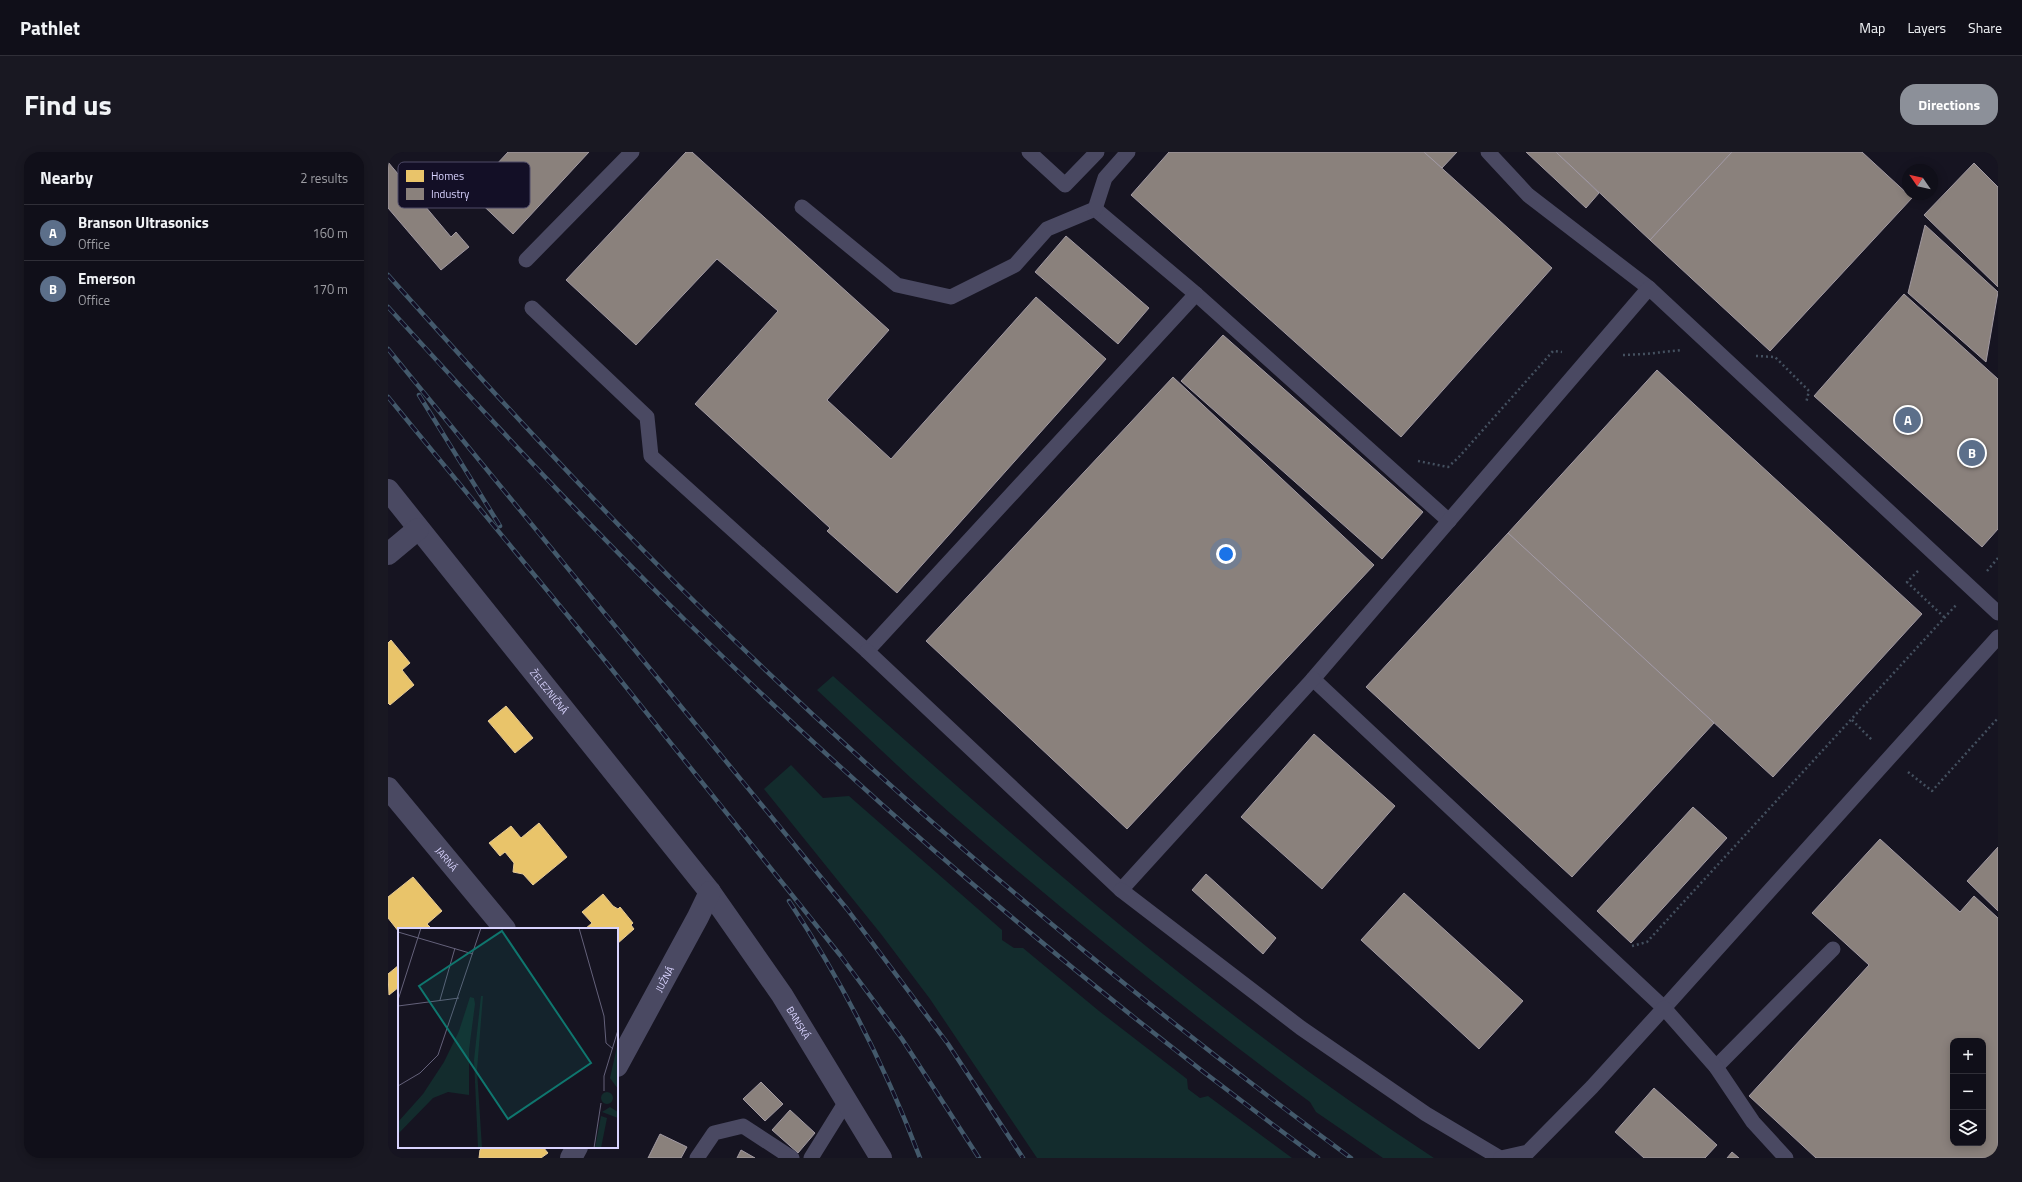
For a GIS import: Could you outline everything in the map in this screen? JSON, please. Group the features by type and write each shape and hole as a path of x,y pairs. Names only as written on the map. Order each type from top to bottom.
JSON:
{"street":[{"name":"ŽELEZNIČNÁ","path":"388,490 710,892"},
{"path":"388,554 418,529"},
{"name":"JARNÁ","path":"388,788 504,928"},
{"name":"JUŽNÁ","path":"618,1063 698,917 710,892"},
{"name":"BANSKÁ","path":"710,892 782,995 881,1158"},
{"path":"571,1158 576,1148"}],"lane":[{"path":"526,260 632,152"},
{"path":"1029,152 1065,185 1097,152"},
{"path":"802,207 897,285 951,297 1015,265 1047,229 1095,209 1105,178 1128,152"},
{"path":"1488,152 1528,195 1649,288 1998,612"},
{"path":"1095,209 1196,294 1449,521"},
{"path":"1121,890 1313,679 1649,288"},
{"path":"867,651 1196,294"},
{"path":"532,308 646,417 651,456 867,651 1121,890 1212,961 1308,1032 1426,1114 1501,1158 1528,1152 1592,1087 1998,637"},
{"path":"1313,679 1664,1008 1716,1067 1753,1122 1786,1158"},
{"path":"1716,1067 1833,949"},
{"path":"811,1158 847,1100"},
{"path":"697,1158 714,1133 743,1126 792,1158"}],"path":[{"path":"1994,152 1998,156"},
{"path":"1412,460 1448,467 1458,458 1553,351 1592,355 1645,354 1711,346"},
{"path":"1753,356 1775,357 1809,391 1806,406"},
{"path":"1935,554 1907,582 1944,618"},
{"path":"1629,947 1647,942 1852,720 1998,558"},
{"path":"1852,720 1890,757 1932,791 1998,718"}],"green space":[{"path":"833,676 977,804 1199,989 1354,1104 1434,1158 1383,1158 1316,1112 1310,1102 1134,967 965,826 817,690"},
{"path":"791,765 823,798 849,796 1002,930 1002,940 1014,948 1023,948 1099,1011 1187,1079 1188,1089 1200,1098 1208,1096 1292,1158 1037,1158 930,999 881,934 764,789"}],"building: Homes":[{"path":"391,640 410,663 402,670 414,685 390,705 388,703 388,643"},
{"path":"506,706 533,738 515,753 488,721"},
{"path":"539,823 567,857 533,885 523,874 513,872 514,863 505,852 500,856 489,843 511,826 521,838"},
{"path":"413,877 442,911 427,924 431,928 398,928 398,931 388,918 388,897"},
{"path":"603,894 613,906 618,909 620,907 633,923 631,925 634,929 618,943 618,928 586,928 592,923 582,912"},
{"path":"398,966 398,988 389,995 388,974"},
{"path":"482,1148 544,1148 548,1153 541,1158 479,1158 480,1150"}],"building: Industry":[{"path":"508,152 589,152 513,234 486,208 530,208 530,162 499,162"},
{"path":"686,152 692,152 889,330 827,400 891,459 1036,297 1106,359 897,593 827,531 830,528 695,404 778,311 717,259 636,345 566,280"},
{"path":"1169,152 1424,152 1552,268 1401,437 1131,195"},
{"path":"1424,152 1457,152 1442,168"},
{"path":"1526,152 1556,152 1599,193 1586,208"},
{"path":"1556,152 1732,152 1650,240"},
{"path":"1732,152 1862,152 1902,189 1902,200 1910,200 1770,351 1650,240"},
{"path":"388,162 398,174 398,208 427,208 451,237 456,232 469,247 441,270 388,208"},
{"path":"1974,163 1998,187 1998,287 1924,215"},
{"path":"1925,225 1998,292 1986,362 1908,293"},
{"path":"1066,236 1149,308 1118,344 1035,272"},
{"path":"1904,294 1998,379 1998,529 1982,547 1814,396"},
{"path":"1223,335 1423,512 1382,559 1181,381"},
{"path":"1657,370 1922,614 1773,777 1508,533"},
{"path":"1173,377 1374,565 1127,829 926,641"},
{"path":"1508,533 1714,723 1572,877 1366,687"},
{"path":"1314,734 1395,806 1322,889 1241,817"},
{"path":"1693,807 1727,838 1631,943 1597,911"},
{"path":"1880,839 1960,912 1974,896 1998,918 1998,1158 1816,1158 1749,1096 1869,965 1812,913"},
{"path":"1998,847 1998,911 1967,881"},
{"path":"1206,874 1276,938 1263,954 1192,890"},
{"path":"1404,893 1523,1001 1479,1049 1361,940"},
{"path":"761,1082 783,1104 765,1121 743,1099"},
{"path":"1654,1088 1717,1145 1705,1158 1644,1158 1615,1132"},
{"path":"790,1110 815,1133 798,1153 772,1130"},
{"path":"660,1134 687,1147 681,1158 648,1158"},
{"path":"741,1150 755,1158 737,1158"},
{"path":"1732,1152 1739,1158 1727,1158"}],"railway":[{"path":"388,275 502,401 659,566 776,680 855,753 1015,894 1097,962 1265,1094 1351,1158"},
{"path":"388,307 497,426 609,544 685,620 836,763 913,832 1071,967 1152,1032 1318,1158"},
{"path":"388,349 847,909 948,1044 1023,1158"},
{"path":"419,395 500,526"},
{"path":"388,397 606,662 840,955 902,1039 979,1158"},
{"path":"789,901 827,962 862,1026 893,1091 920,1158"}],"place":[{"name":"Branson Ultrasonics","path":"1908,420"},
{"name":"Emerson","path":"1972,453"}]}
